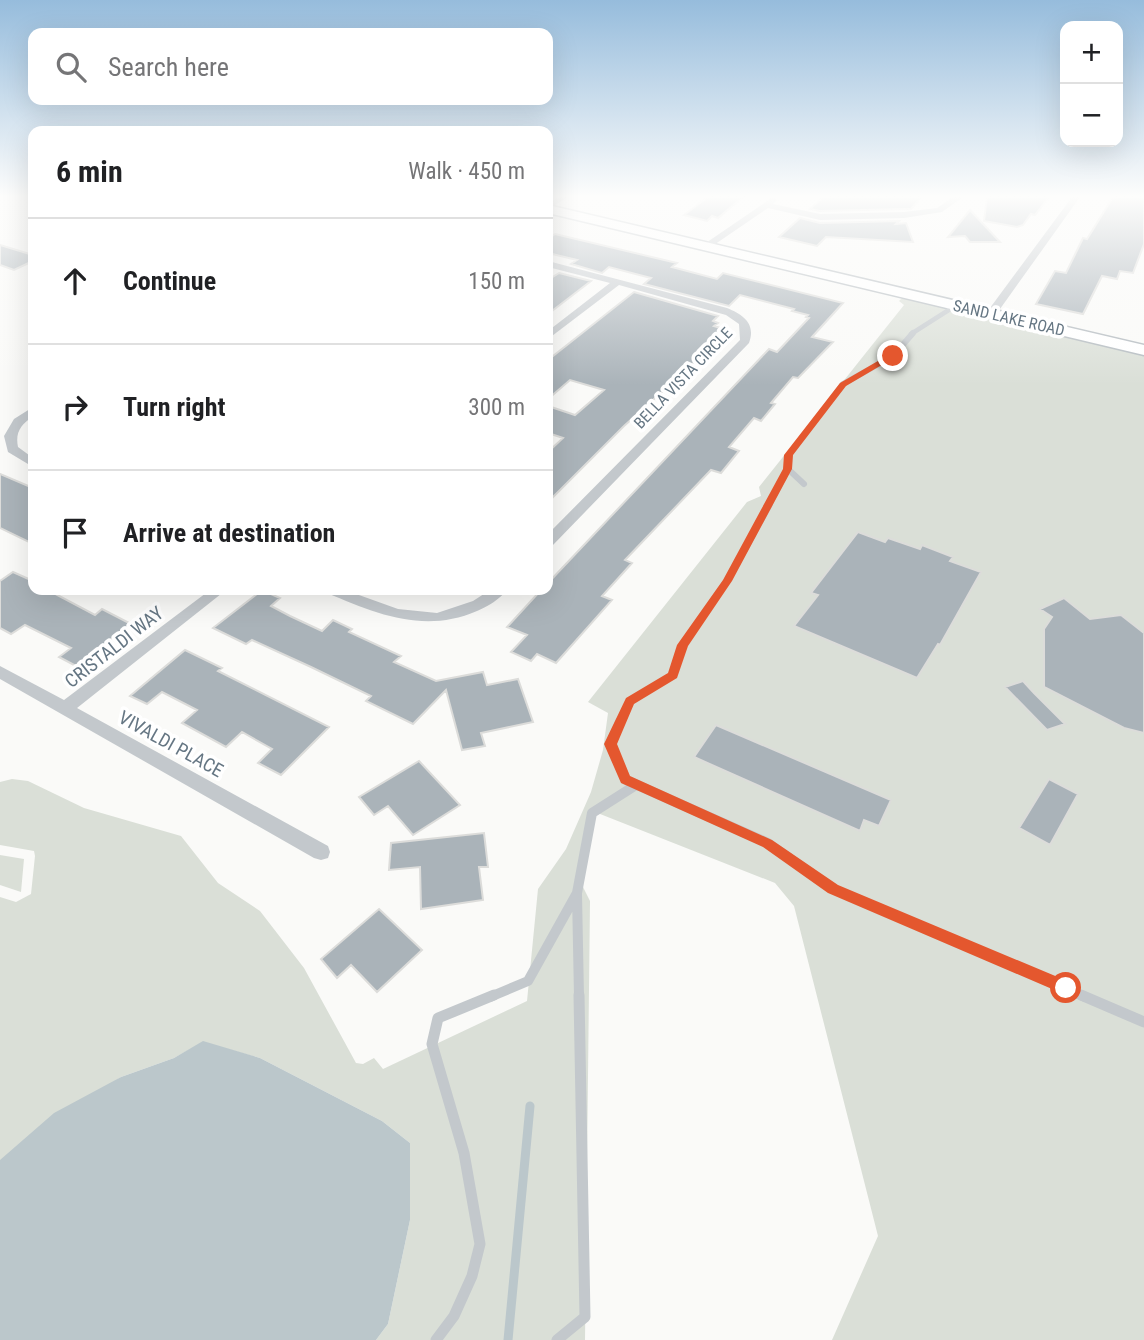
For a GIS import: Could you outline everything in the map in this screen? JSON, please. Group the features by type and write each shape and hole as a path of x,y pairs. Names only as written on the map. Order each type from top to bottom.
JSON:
{"street":[{"name":"SAND LAKE ROAD","path":"758,260 1144,350"},
{"path":"991,314 1031,260"},
{"name":"BELLA VISTA CIRCLE","path":"553,265 733,313 745,322 748,331 745,341 553,537"},
{"path":"553,332 617,282"},
{"path":"28,414 18,422 9,436 12,449 28,460"},
{"name":"CRISTALDI WAY","path":"65,708 212,595"},
{"path":"344,595 388,614 419,619 452,616 481,605 494,595"},
{"name":"VIVALDI PLACE","path":"0,672 321,852"}],"lane":[{"path":"955,306 911,334 893,356 843,384 789,455 788,469 727,581 682,645 673,675 630,701 610,744 626,780 768,844 833,889 1144,1022"},
{"path":"788,469 804,484"},
{"path":"557,1340 585,1317 577,893 592,813 636,785"},
{"path":"436,1340 459,1306 472,1276 480,1244 464,1153 432,1044 438,1018 528,981 577,893"}],"shaded area":[{"path":"903,297 1144,354 1144,1340 832,1340 878,1236 794,906 775,883 595,812 581,883 590,901 585,1340 376,1340 388,1324 410,1220 410,1143 382,1121 260,1058 203,1042 174,1058 121,1077 28,1137 0,1161 0,897 16,902 31,894 35,856 34,851 0,845 0,782 12,779 28,781 84,808 181,836 218,883 260,911 304,968 356,1063 363,1064 374,1058 383,1069 527,1001 538,889 566,849 591,792 603,750 608,713 588,702 747,502 761,496 759,487 904,305 899,301"},
{"path":"0,855 24,859 21,892 0,885"},
{"path":"203,1041 260,1058 382,1121 410,1143 410,1220 388,1324 376,1340 0,1340 0,1160 54,1113 121,1077 174,1058"}],"building":[{"path":"0,260 28,260 28,263 14,270 0,265"},
{"path":"577,260 662,260 677,263 672,267 717,279 723,273 843,303 812,337 833,342 798,378 793,377 771,403 775,404 761,421 754,418 729,447 739,451 721,473 711,470 625,560 632,563 602,596 612,600 556,663 537,654 531,661 511,652 527,635 507,627 536,595 553,595 553,578 769,349 777,352 809,318 806,317 808,315 792,311 794,309 740,295 729,306 644,284 651,278 609,267 602,273 571,264"},
{"path":"1073,260 1138,260 1133,273 1120,271 1117,279 1102,276 1083,314 1036,304 1055,271 1066,273"},
{"path":"559,273 591,281 553,310 553,277"},
{"path":"634,292 718,316 713,321 718,323 714,326 724,329 699,353 701,354 692,365 624,426 553,497 553,447 563,438 553,435 553,408 575,415 604,390 570,380 553,395 553,356"},
{"path":"0,474 28,486 28,542 0,528"},
{"path":"858,532 885,542 888,538 920,549 922,545 953,557 950,561 981,572 940,645 938,644 917,678 794,626 818,595 811,593"},
{"path":"13,572 28,579 28,595 57,595 95,615 102,609 131,624 76,666 59,657 71,648 25,625 11,634 0,628 0,581"},
{"path":"256,595 273,595 280,598 271,606 322,631 333,620 352,629 349,632 401,656 394,662 436,681 483,672 487,685 518,679 533,722 481,733 485,746 462,750 446,690 413,724 366,701 371,696 311,667 252,640 246,644 213,628"},
{"path":"1064,598 1090,619 1121,615 1144,633 1144,733 1124,728 1044,687 1044,629 1052,617 1040,609"},
{"path":"185,650 222,668 218,671 329,727 281,775 258,763 272,749 242,732 226,747 182,723 197,710 162,692 147,704 130,696"},
{"path":"1023,681 1065,724 1047,730 1005,687"},
{"path":"716,725 891,800 879,826 864,820 860,831 694,757"},
{"path":"419,761 460,805 413,835 388,806 374,815 359,797"},
{"path":"1049,779 1078,794 1050,845 1019,828"},
{"path":"484,833 488,867 479,867 483,900 421,909 420,867 389,870 391,843"},
{"path":"379,909 422,950 377,992 351,965 337,978 321,959"}],"waterway":[{"path":"508,1340 530,1106"}],"route":[{"path":"893,356 843,384 789,455 788,469 727,581 682,645 673,675 630,701 610,744 626,780 768,844 833,889 1066,988"}]}
